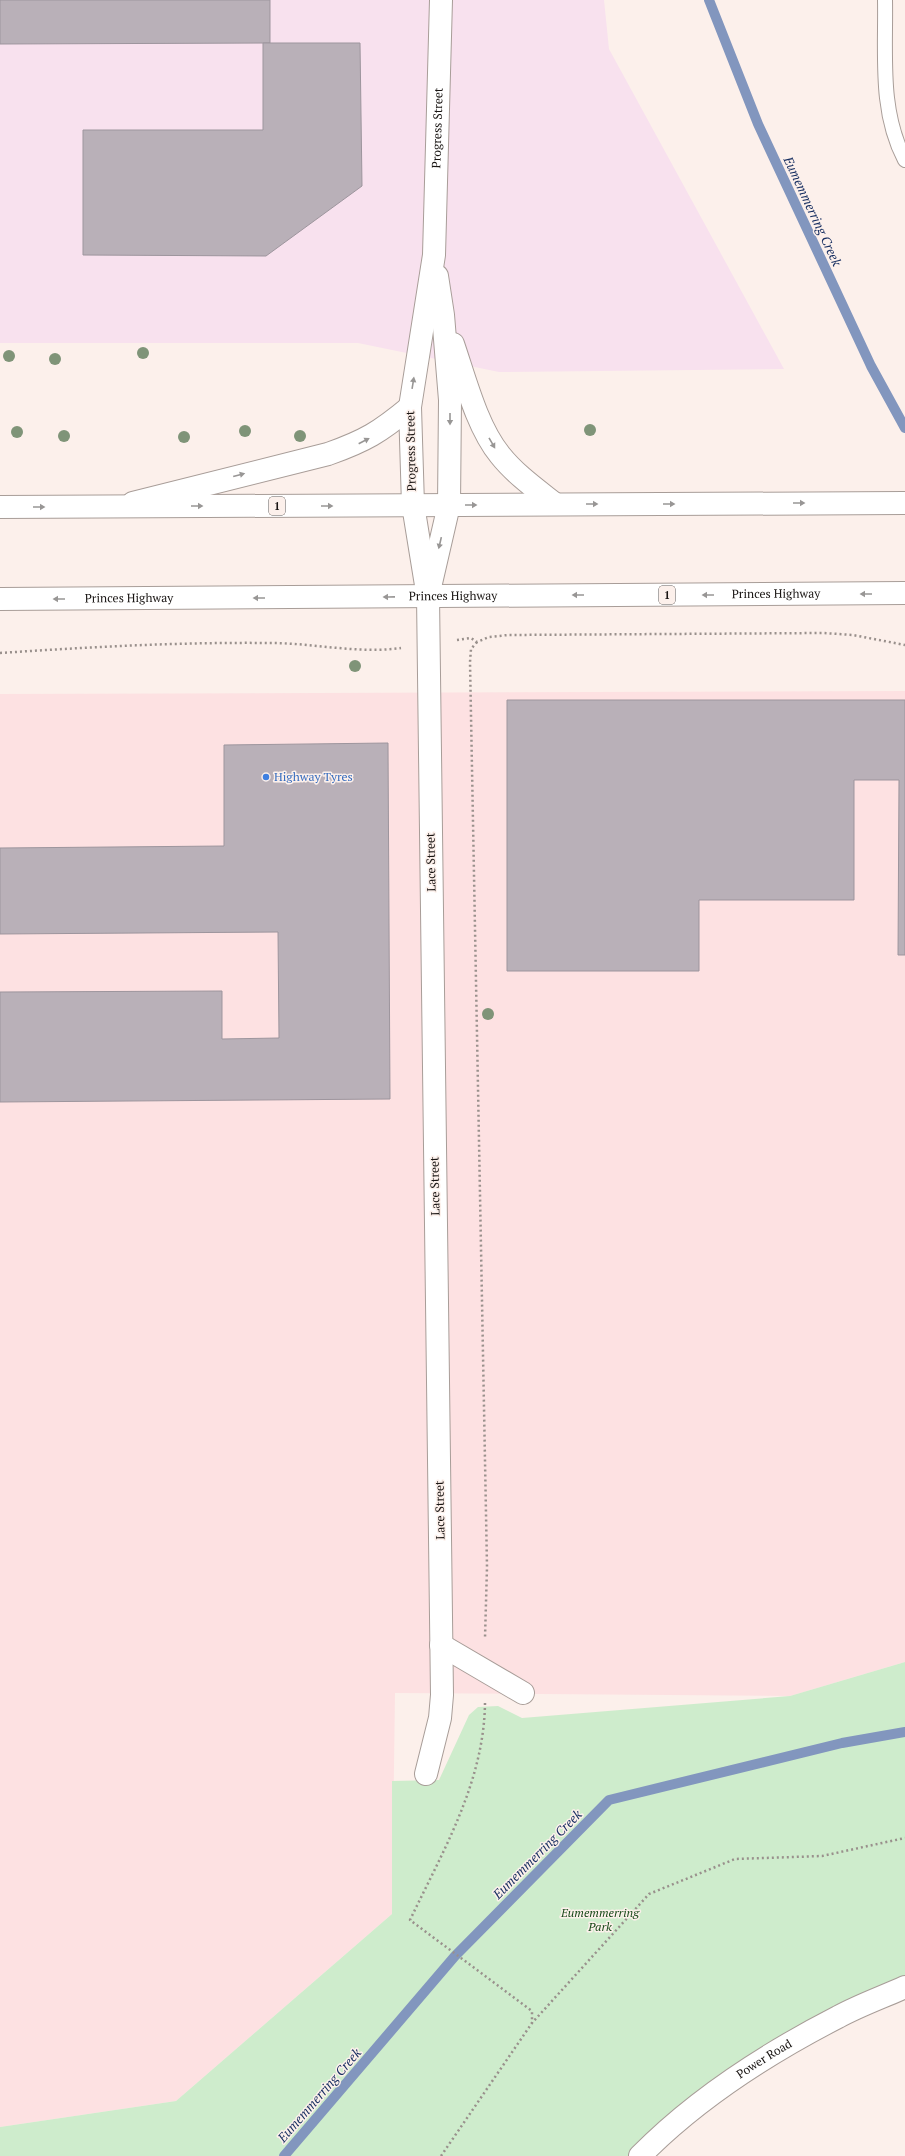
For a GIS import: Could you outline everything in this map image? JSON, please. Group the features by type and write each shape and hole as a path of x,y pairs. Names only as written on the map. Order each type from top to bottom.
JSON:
{"main road":[{"name":"Progress Street","path":"428,596 413,505 410,407 434,255 441,0"},
{"name":"Progress Street","path":"428,596 449,505 450,400 443,315 434,255"},
{"path":"443,315 473,401 489,438 499,454 510,466 555,504"},
{"path":"120,506 328,454 352,446 379,432 410,407"},
{"name":"1","path":"0,507 905,503"},
{"name":"Princes Highway","path":"0,599 905,593"},
{"name":"Lace Street","path":"426,1774 441,1709 428,596"},
{"path":"441,1645 523,1693"},
{"name":"Power Road","path":"640,2156 691,2109 761,2061 839,2016 905,1987"}],"lane":[{"path":"885,0 886,72 890,120 893,133 905,160"},
{"path":"886,72 890,103 905,141"}],"path":[{"path":"477,642 472,649 470,662 487,1567 483,1736 474,1776 466,1801 410,1920 532,2011 532,2023"},
{"path":"441,2156 532,2023 649,1894 735,1859 822,1856 905,1838"}],"shaded area":[{"path":"0,0 604,0 609,49 784,369 499,372 358,343 0,343"},
{"path":"905,691 905,1662 790,1696 395,1693 392,1914 176,2101 0,2127 0,694"}],"green space":[{"name":"Eumemmerring Park","path":"905,1662 905,1987 839,2016 640,2156 0,2156 0,2127 176,2101 392,1914 392,1781 439,1780 469,1715 478,1707 498,1706 522,1718 790,1696"}],"building":[{"path":"0,0 270,0 270,43 0,44"},
{"path":"263,43 360,43 362,186 266,256 83,255 83,130 263,130"},
{"path":"507,700 905,700 905,955 898,955 899,780 854,780 854,900 699,900 699,971 507,971"},
{"path":"388,743 390,1099 0,1102 0,992 222,991 222,1039 279,1038 278,932 0,934 0,848 224,846 224,745"}],"waterway":[{"name":"Eumemmerring Creek","path":"709,0 758,124 871,366 905,428"},
{"name":"Eumemmerring Creek","path":"284,2156 455,1956 609,1800 842,1743 905,1732"}],"place":[{"name":"Highway Tyres","path":"266,777"}]}
